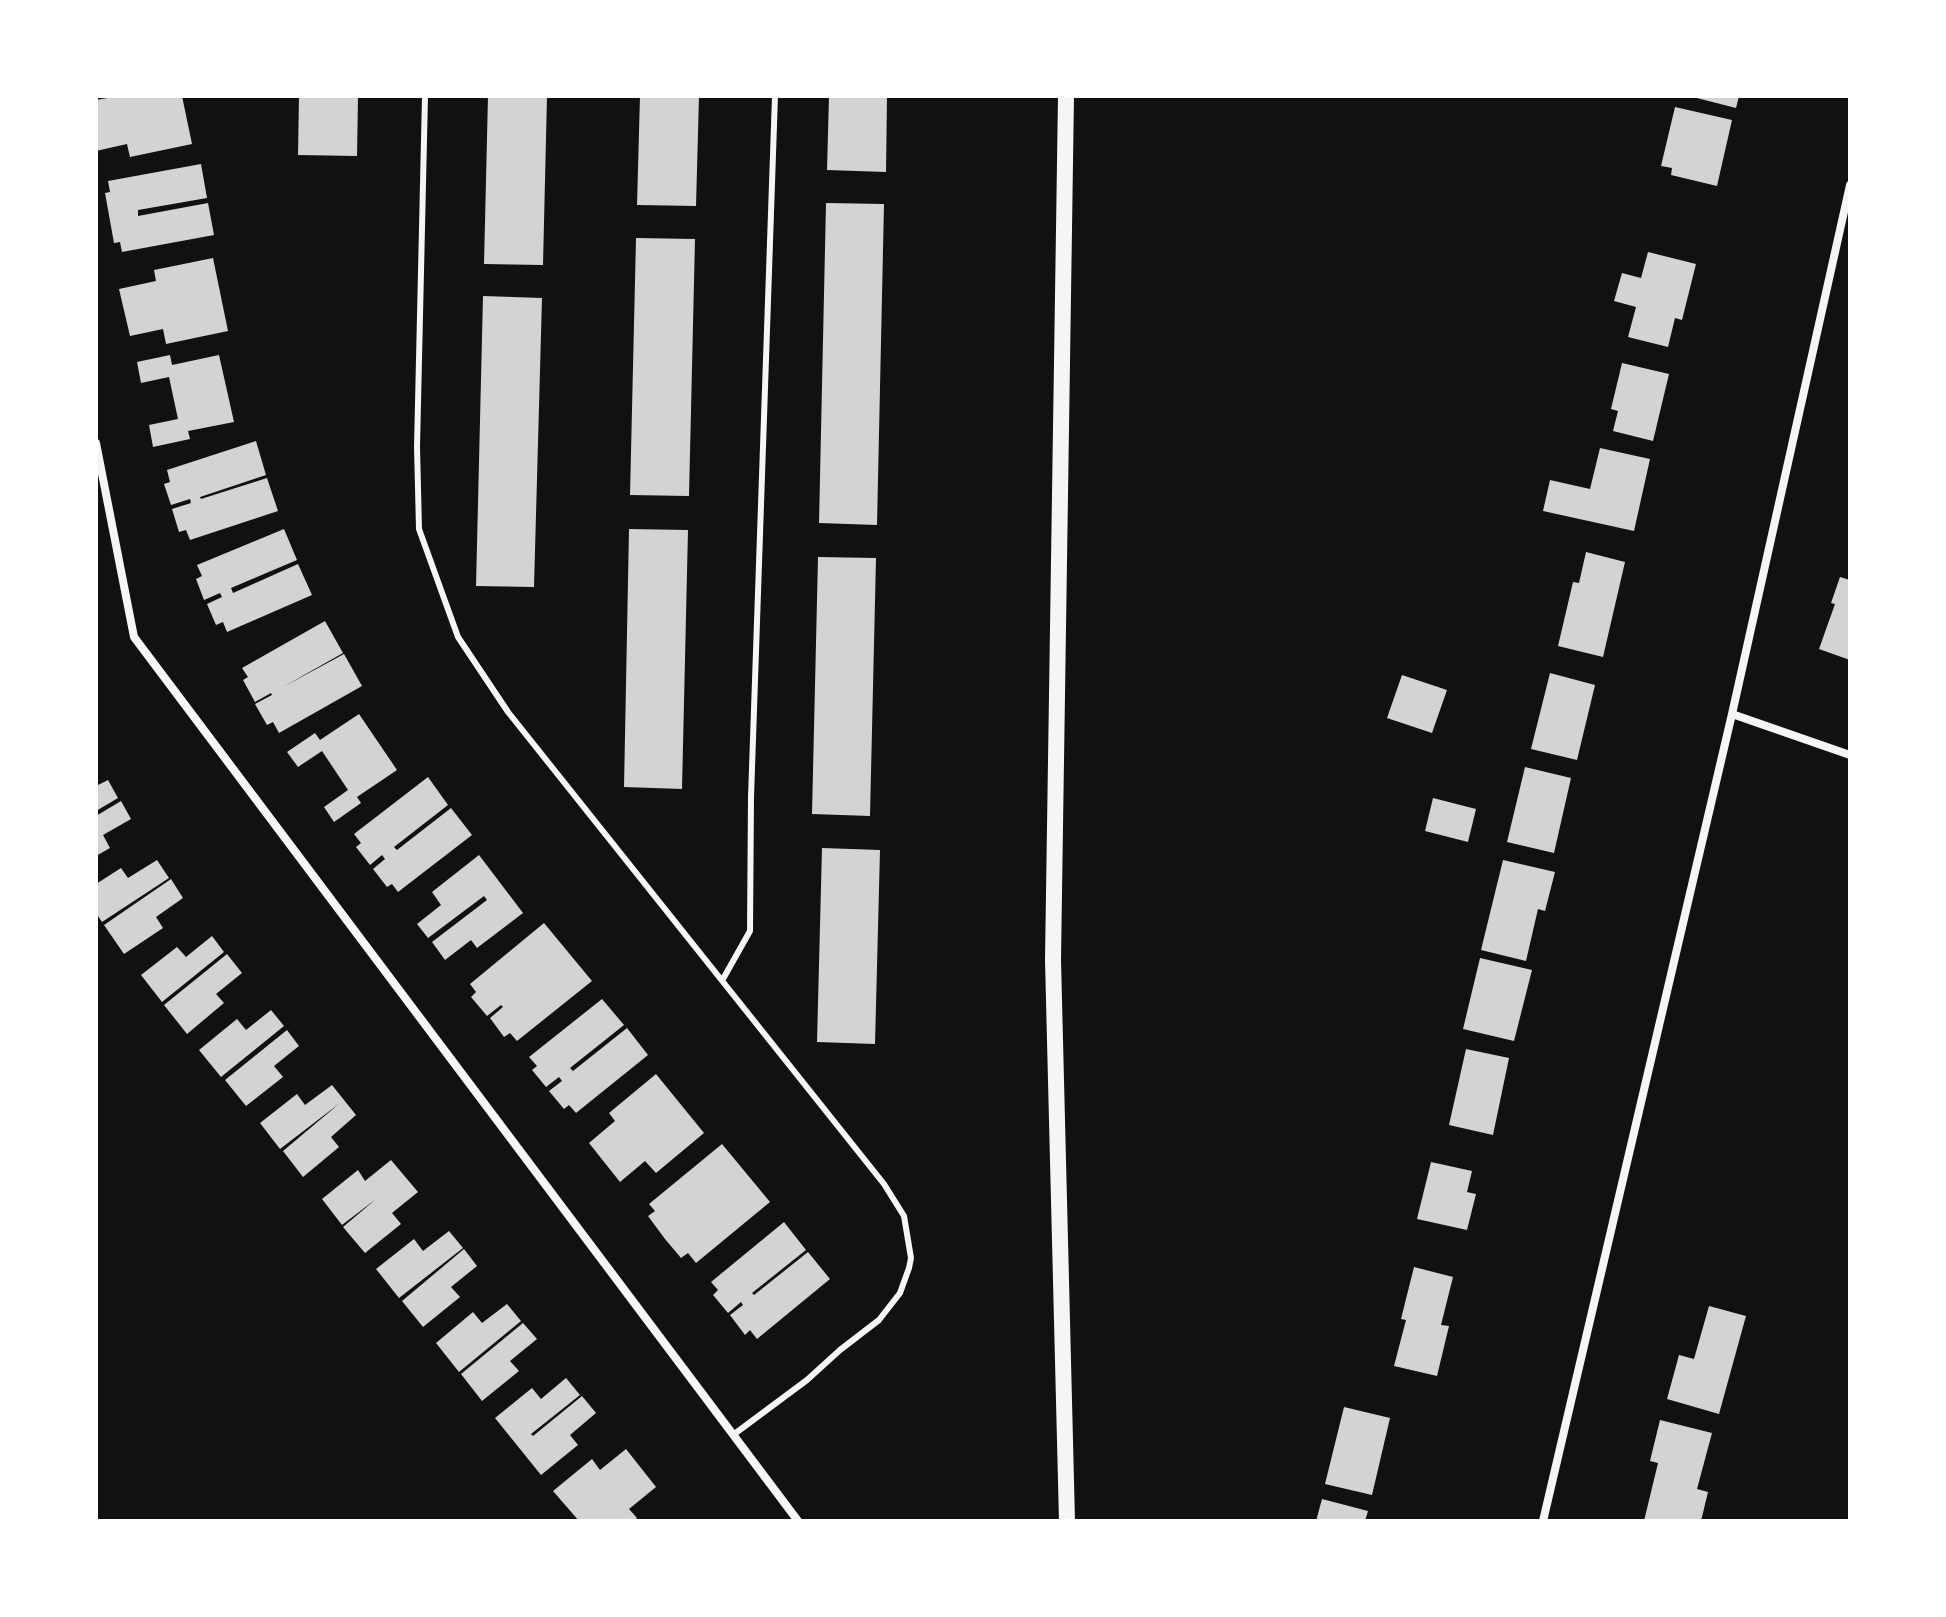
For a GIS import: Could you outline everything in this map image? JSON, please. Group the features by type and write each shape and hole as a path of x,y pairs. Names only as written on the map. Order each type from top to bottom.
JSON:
{"main road":[{"path":"1066,96 1053,960 1067,1521"}],"street":[{"path":"1543,1521 1732,714 1850,185"},
{"path":"96,443 134,637 798,1521"},
{"path":"1732,714 1850,755"}],"lane":[{"path":"425,96 418,404 419,529 458,637 508,712 723,979 884,1184 904,1216 911,1258 900,1293 879,1320 807,1380 733,1435"},
{"path":"723,979 750,931 751,797 775,96"}],"building":[{"path":"119,96 182,96 192,144 130,157 127,144 96,151 96,100"},
{"path":"299,96 358,96 357,156 298,155"},
{"path":"488,96 547,96 543,265 484,264"},
{"path":"640,96 699,96 696,206 637,205"},
{"path":"829,96 887,96 886,172 827,170"},
{"path":"1689,96 1739,96 1736,108"},
{"path":"1675,107 1732,120 1717,186 1671,175 1672,168 1661,166"},
{"path":"201,164 207,198 138,210 138,216 208,203 214,235 122,252 120,242 114,243 105,193 110,192 108,181"},
{"path":"826,203 884,204 877,525 819,523"},
{"path":"636,238 695,239 689,496 630,495"},
{"path":"1648,252 1696,264 1682,320 1675,318 1668,347 1628,337 1636,307 1614,301 1622,273 1641,278"},
{"path":"213,258 228,331 166,344 163,329 130,336 119,289 156,281 154,270"},
{"path":"483,296 542,298 534,587 476,586"},
{"path":"170,355 172,365 219,355 234,422 188,431 190,439 153,447 149,425 178,419 169,377 141,383 137,362"},
{"path":"1622,363 1669,374 1653,441 1613,431 1618,411 1611,409"},
{"path":"256,441 266,475 200,497 267,478 278,511 190,540 186,530 179,532 172,509 191,503 190,499 171,505 164,484 170,482 167,470"},
{"path":"1600,448 1650,459 1634,531 1543,511 1550,480 1590,489"},
{"path":"284,529 297,560 231,588 233,593 298,564 312,595 227,632 223,622 216,625 207,604 222,597 220,593 204,600 196,579 202,576 197,565"},
{"path":"629,529 688,530 682,789 624,787"},
{"path":"1586,552 1625,562 1603,657 1558,646 1573,582 1579,583"},
{"path":"818,557 876,558 870,816 812,814"},
{"path":"1840,577 1850,580 1850,660 1819,649 1835,604 1831,603"},
{"path":"325,621 343,653 283,687 344,654 362,686 279,733 273,722 267,725 255,704 271,693 255,702 243,680 248,677 242,668"},
{"path":"1550,673 1595,685 1577,760 1531,749"},
{"path":"1402,675 1447,690 1432,733 1387,718"},
{"path":"359,714 397,770 357,797 361,803 334,822 324,807 348,790 322,751 298,767 287,752 315,733 320,740"},
{"path":"1525,767 1571,778 1554,853 1507,842"},
{"path":"428,777 448,805 394,847 397,850 451,808 472,835 398,892 392,884 387,887 373,869 385,859 382,855 370,865 356,847 361,843 354,834"},
{"path":"108,780 118,798 96,811 96,786"},
{"path":"1433,798 1476,809 1468,842 1425,831"},
{"path":"121,801 131,819 103,835 110,848 96,856 96,816"},
{"path":"822,848 880,850 875,1044 817,1042"},
{"path":"479,855 523,913 477,948 471,940 445,960 432,942 487,900 484,896 428,938 417,924 441,905 432,892"},
{"path":"157,860 169,878 102,922 96,913 96,884 121,868 128,878"},
{"path":"1503,860 1555,872 1545,911 1538,909 1526,961 1481,950"},
{"path":"171,879 183,898 156,917 163,928 124,954 104,925"},
{"path":"544,923 592,981 517,1041 510,1033 504,1037 490,1018 503,1007 501,1005 487,1016 471,997 476,992 470,984"},
{"path":"212,936 224,952 162,1002 141,975 177,947 186,957"},
{"path":"227,954 242,973 216,994 224,1003 187,1034 164,1005"},
{"path":"1480,958 1532,970 1514,1041 1463,1029"},
{"path":"602,999 624,1025 570,1068 573,1071 627,1028 648,1055 576,1113 569,1105 564,1109 549,1091 562,1081 559,1077 546,1087 532,1070 537,1066 529,1057"},
{"path":"271,1010 284,1026 221,1077 199,1050 237,1019 246,1030"},
{"path":"287,1030 299,1046 274,1066 283,1077 246,1106 225,1080"},
{"path":"1466,1049 1509,1058 1493,1135 1449,1125"},
{"path":"656,1074 704,1133 656,1173 645,1161 620,1182 589,1143 615,1121 609,1113"},
{"path":"332,1085 356,1115 331,1137 339,1147 303,1177 283,1151 340,1103 280,1149 260,1123 297,1094 305,1105"},
{"path":"722,1144 770,1202 696,1263 688,1253 681,1258 665,1239 648,1216 655,1211 649,1204"},
{"path":"391,1160 418,1192 392,1213 401,1224 365,1253 343,1227 376,1199 342,1225 322,1199 358,1170 365,1181"},
{"path":"1431,1162 1472,1171 1467,1192 1476,1194 1467,1230 1417,1219"},
{"path":"784,1222 806,1250 752,1293 754,1295 808,1252 830,1279 757,1339 750,1330 745,1335 730,1315 743,1305 741,1302 728,1313 713,1295 718,1290 711,1282"},
{"path":"449,1231 463,1248 399,1298 376,1269 414,1239 423,1251"},
{"path":"464,1249 477,1266 451,1287 460,1297 423,1327 402,1301"},
{"path":"1414,1267 1453,1277 1441,1325 1449,1326 1437,1376 1394,1366 1406,1320 1401,1319"},
{"path":"507,1304 521,1321 459,1372 436,1343 473,1312 482,1323"},
{"path":"1709,1306 1746,1316 1719,1414 1667,1399 1679,1355 1694,1359"},
{"path":"523,1323 537,1339 510,1361 519,1371 482,1401 461,1374"},
{"path":"566,1378 580,1395 531,1434 533,1436 582,1396 596,1413 570,1435 578,1445 541,1475 495,1418 532,1388 541,1399"},
{"path":"1344,1407 1390,1418 1372,1495 1325,1484"},
{"path":"1660,1420 1712,1433 1697,1489 1708,1492 1701,1521 1644,1521 1658,1463 1650,1461"},
{"path":"626,1449 656,1487 629,1509 637,1518 634,1521 579,1521 553,1491 592,1459 600,1470"},
{"path":"1322,1499 1368,1511 1365,1521 1316,1521"}]}
